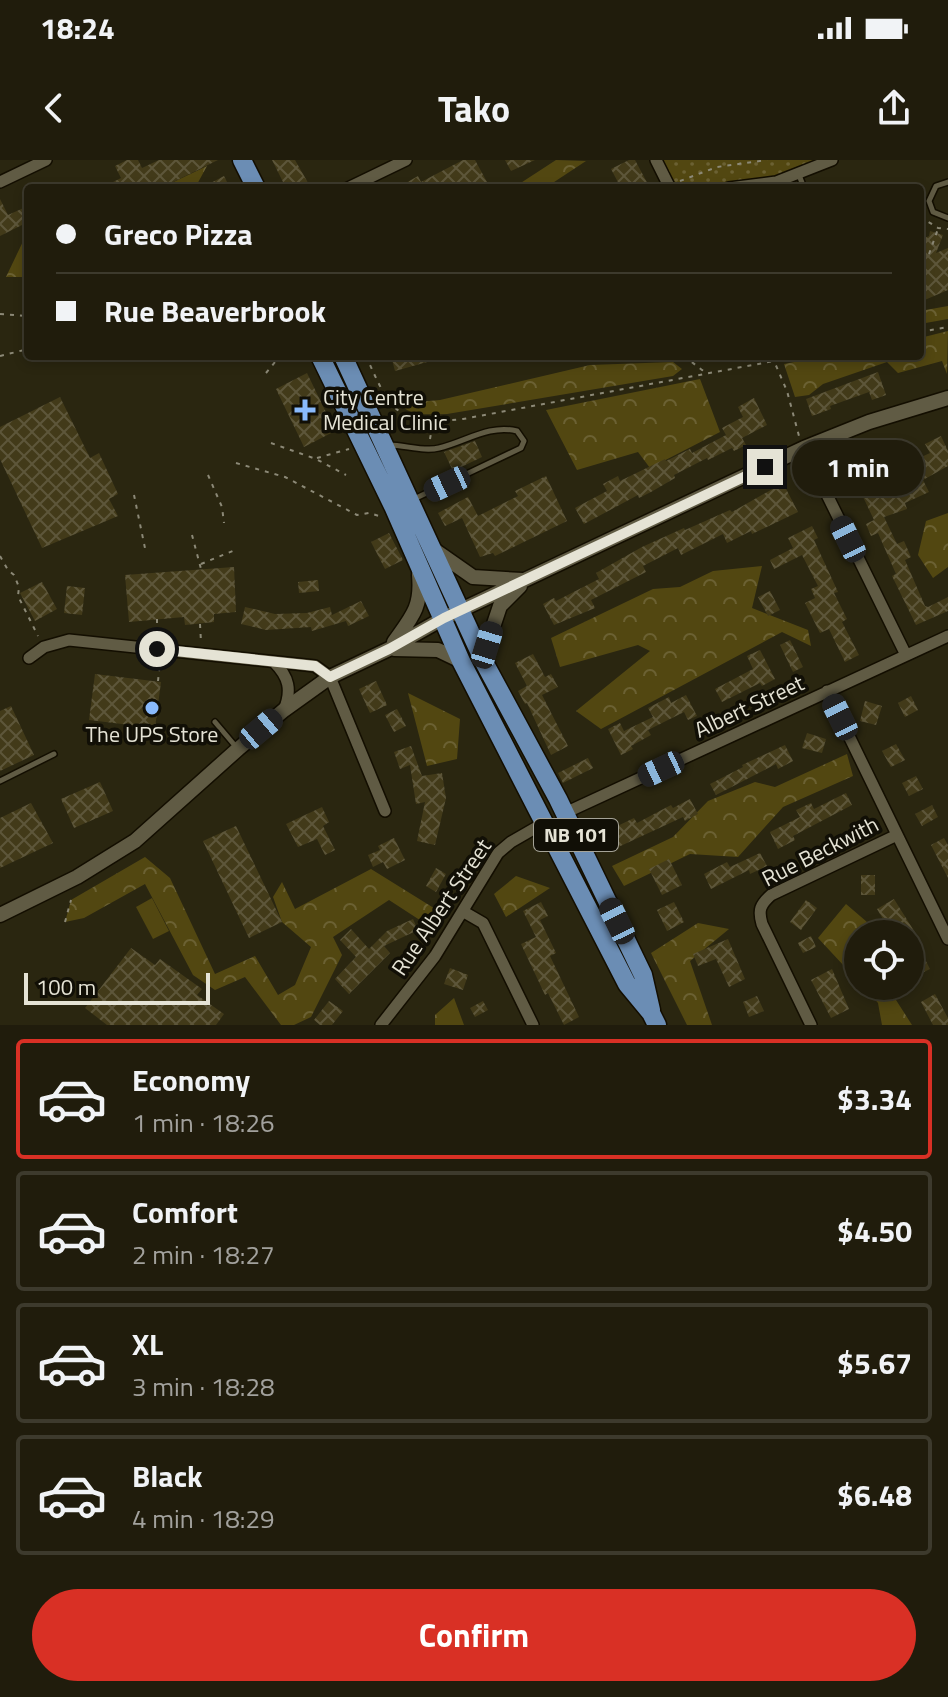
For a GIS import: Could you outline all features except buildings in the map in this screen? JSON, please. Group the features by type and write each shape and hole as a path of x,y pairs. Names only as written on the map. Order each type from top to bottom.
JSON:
{"main road":[{"path":"242,160 254,184"},
{"name":"NB 101","path":"322,360 425,555 461,610 485,664 565,813 643,975 654,1019"},
{"name":"NB 101","path":"345,360 410,501 444,618 461,661 627,984 654,1019"}],"street":[{"path":"0,182 46,160"},
{"path":"356,184 406,160"},
{"path":"656,160 673,184"},
{"path":"760,184 799,175 832,160"},
{"path":"0,915 77,877 135,841 284,710 330,677 444,618 804,448 869,422 948,398"},
{"path":"804,448 906,655 948,636"},
{"path":"389,649 410,621 421,596 425,555 473,577 526,580"},
{"path":"485,664 487,645 500,606 526,580"},
{"path":"29,658 44,647 69,640 315,666 330,677 385,811"},
{"path":"389,649 438,650 461,661"},
{"name":"Albert Street","path":"565,813 906,655"},
{"path":"273,662 285,673 287,680 290,695 284,710"},
{"path":"827,691 948,939"},
{"name":"Rue Albert Street","path":"381,1025 435,956 498,853 544,823"},
{"name":"Rue Beckwith","path":"811,1025 762,924 761,904 771,895 897,835"},
{"path":"464,912 483,923 533,1025"}],"lane":[{"path":"799,175 802,184"},
{"path":"945,218 930,207 930,195 936,186 948,182"},
{"path":"384,446 436,449 472,434 506,429 517,431 524,441 521,448 410,501"},
{"path":"215,722 238,749"},
{"path":"0,781 54,754"}],"path":[{"path":"676,184 717,167 767,160"},
{"path":"929,254 945,218"},
{"path":"924,223 927,221 938,228 948,229"},
{"path":"0,314 24,316"},
{"path":"924,331 948,327"},
{"path":"0,356 24,350"},
{"path":"266,373 277,360"},
{"path":"368,360 394,410 409,417 434,421 463,419 779,360"},
{"path":"689,360 702,370 714,372"},
{"path":"774,361 787,391 796,430 804,448"},
{"path":"431,449 430,431 434,421"},
{"path":"271,443 316,459 346,475"},
{"path":"316,459 353,447"},
{"path":"236,463 285,477 357,515 369,513 388,519"},
{"path":"208,475 222,507 224,523"},
{"path":"134,495 146,553"},
{"path":"192,535 201,569"},
{"path":"201,564 235,550"},
{"path":"0,556 14,575 19,587 18,596 44,647"},
{"path":"157,619 158,681"},
{"path":"200,624 201,653"},
{"path":"65,922 71,900"}],"green space":[{"path":"556,160 586,161 551,184 519,184"},
{"path":"656,160 832,160 792,175 753,183 668,184"},
{"path":"207,166 197,184 169,184"},
{"path":"24,239 24,277 6,277"},
{"path":"948,306 948,319 924,323 924,310"},
{"path":"948,331 947,374 942,361 898,373 887,362 823,384 809,395 795,397 784,364 804,360 924,360 924,337"},
{"path":"673,362 682,369 673,376 447,414 410,411 394,396 404,395 407,403 440,400 590,365"},
{"path":"700,379 720,432 650,468 638,452 577,470 546,410"},
{"path":"948,513 948,567 933,578 918,555 926,521"},
{"path":"762,566 752,608 808,630 811,646 782,632 601,729 576,711 650,651 638,645 560,667 551,638 653,589 680,587 713,571"},
{"path":"408,693 460,719 457,759 427,766"},
{"path":"847,754 853,776 783,807 738,857 690,854 624,886 612,866 673,837 708,801 755,782 775,787"},
{"path":"145,857 170,878 215,974 255,956 278,995 295,985 311,947 282,922 273,897 282,882 295,909 371,869 437,910 429,926 389,900 333,937 342,955 311,1017 294,1025 281,1025 245,977 215,990 193,975 145,884 84,918 65,922 71,900"},
{"path":"516,876 550,888 506,917 494,894"},
{"path":"152,898 169,931 153,939 136,907"},
{"path":"846,904 865,920 844,920 844,966 818,938"},
{"path":"698,923 729,929 690,961 712,1025 687,1025 651,953"},
{"path":"454,998 464,1025 435,1025 435,1015"},
{"path":"875,1000 896,1000 912,1025 882,1025"}],"place":[{"name":"City Centre Medical Clinic","path":"305,410"},
{"name":"The UPS Store","path":"152,708"}],"route":[{"path":"157,649 315,666 330,677 444,618 765,467"}]}
